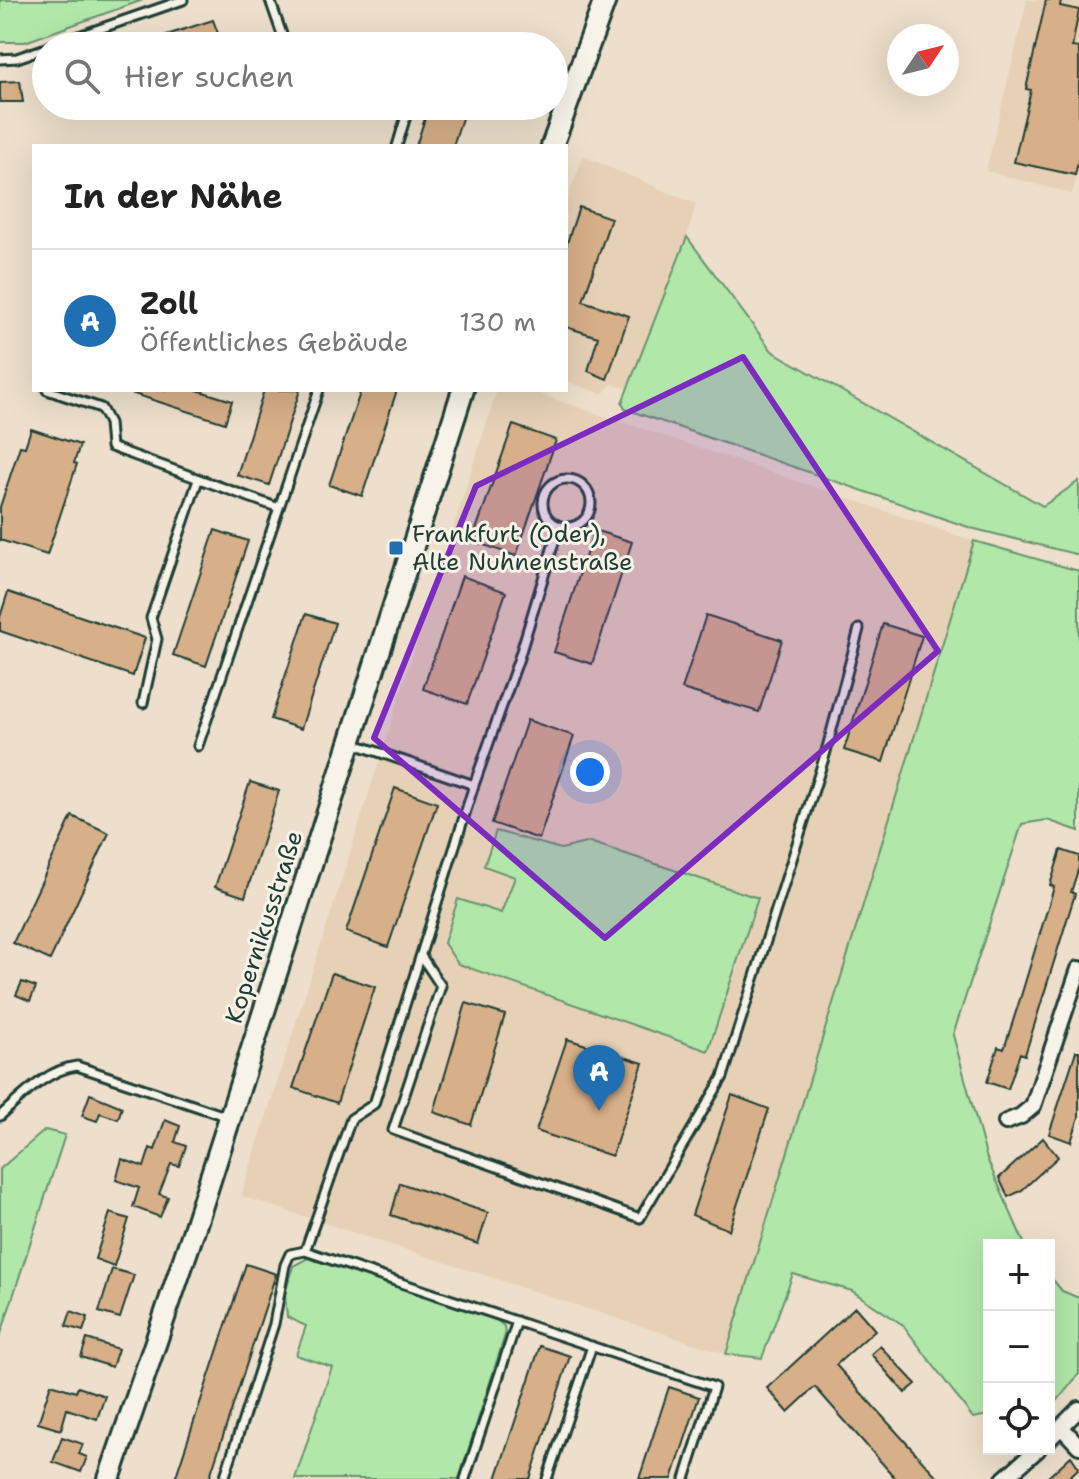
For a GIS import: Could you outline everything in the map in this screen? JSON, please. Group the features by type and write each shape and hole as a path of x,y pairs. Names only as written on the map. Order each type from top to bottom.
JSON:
{"main road":[{"path":"568,102 605,0"},
{"path":"553,144 561,120"},
{"name":"Kopernikusstraße","path":"109,1479 230,1118 462,392"}],"street":[{"path":"1006,1122 1021,1116 1033,1106 1075,998 1079,969"},
{"path":"1055,1434 1079,1409"},
{"path":"1062,1428 1079,1446"},
{"path":"1004,1479 1031,1455"}],"lane":[{"path":"91,32 183,0"},
{"path":"270,0 281,32"},
{"path":"0,59 32,53"},
{"path":"398,144 405,120"},
{"path":"53,392 101,408 109,423 111,447 279,508"},
{"path":"198,746 318,392"},
{"path":"570,479 588,491 591,506 579,524 559,526 547,517 542,502 548,487 570,479"},
{"path":"143,703 157,639 151,618 198,480"},
{"path":"305,1251 351,1119 374,1104 559,526"},
{"path":"421,956 441,986 393,1130 640,1218 723,1077 825,755 859,629"},
{"path":"350,742 474,785"},
{"path":"0,1116 42,1080 62,1068 77,1066 230,1118"},
{"path":"224,1479 274,1324 285,1265 290,1254 305,1251 714,1387 685,1479"},
{"path":"465,1479 517,1321"},
{"path":"547,1479 592,1346"}],"highlighted area":[{"path":"743,357 938,651 605,938 374,738 476,486"}],"shaded area":[{"path":"1027,0 1079,0 1079,168 1072,194 986,171"},
{"path":"583,156 696,204 687,237 628,389 612,384 602,394 568,382 568,198"},
{"path":"496,392 533,392 974,541 726,1354 241,1196"}],"green space":[{"path":"0,0 143,0 53,32 32,32 32,40 25,42 0,42"},
{"path":"687,237 772,351 1043,506 1079,481 1079,555 971,528 625,409 622,403"},
{"path":"974,541 1079,571 1079,831 1047,820 1022,824 953,1035 987,1159 1022,1239 983,1239 983,1416 973,1418 903,1325 852,1291 793,1274 762,1358 726,1354"},
{"path":"496,831 561,849 590,842 758,898 708,1051 458,964 444,943 458,899 501,913 515,877 484,866"},
{"path":"45,1130 65,1135 0,1337 0,1169"},
{"path":"308,1258 495,1319 504,1326 505,1335 459,1479 295,1479 332,1367 296,1355 306,1326 287,1317 285,1294 293,1266"},
{"path":"1055,1282 1062,1291 1079,1298 1079,1374 1055,1404"}],"building":[{"path":"1046,0 1061,0 1060,6 1079,10 1072,47 1079,48 1079,158 1075,175 1014,162 1031,90 1026,89"},
{"path":"213,20 218,32 176,32"},
{"path":"20,81 23,102 0,102 0,82"},
{"path":"424,120 461,120 454,144 417,144"},
{"path":"579,207 611,218 583,301 629,316 607,379 588,371 598,337 568,328 568,240"},
{"path":"203,392 232,401 225,423 131,393"},
{"path":"263,392 299,392 269,485 237,475"},
{"path":"360,392 396,392 362,496 329,485"},
{"path":"513,425 556,440 516,556 472,541"},
{"path":"31,429 80,445 74,463 77,464 47,555 0,540 0,507 20,446 25,447"},
{"path":"215,530 248,541 206,666 173,655"},
{"path":"594,530 632,542 592,664 554,652"},
{"path":"462,576 506,592 467,704 423,689"},
{"path":"8,592 145,638 133,676 0,631 0,617"},
{"path":"306,614 335,623 301,729 271,719"},
{"path":"706,615 782,640 759,712 682,689"},
{"path":"883,624 922,636 883,762 844,750"},
{"path":"527,720 574,736 539,839 492,823"},
{"path":"250,782 279,791 245,897 215,887"},
{"path":"395,788 437,803 388,947 346,932"},
{"path":"72,816 109,833 50,960 13,943"},
{"path":"1061,850 1079,856 1071,892 1075,894 1025,1055 1020,1053 1008,1089 987,1082 998,1047 1004,1049 1021,996 1054,887 1050,885"},
{"path":"332,973 375,987 337,1103 293,1088"},
{"path":"22,982 36,987 30,1001 16,995"},
{"path":"466,1003 505,1015 471,1125 434,1112"},
{"path":"567,1039 643,1063 612,1156 536,1131"},
{"path":"1076,1051 1079,1051 1079,1117 1071,1142 1049,1134"},
{"path":"90,1094 122,1107 118,1119 100,1113 97,1121 82,1116"},
{"path":"732,1095 769,1109 729,1230 692,1215"},
{"path":"165,1120 180,1126 175,1142 186,1146 179,1166 171,1164 159,1194 168,1197 160,1217 133,1207 139,1188 116,1180 122,1159 144,1167 150,1148 155,1150"},
{"path":"1043,1138 1058,1157 1021,1191 1008,1197 999,1178"},
{"path":"400,1183 488,1213 478,1244 391,1215"},
{"path":"110,1213 129,1219 114,1266 95,1259"},
{"path":"246,1264 276,1274 211,1473 209,1479 175,1479"},
{"path":"112,1269 134,1275 120,1318 99,1312"},
{"path":"855,1307 875,1330 836,1365 939,1479 896,1479 815,1387 788,1412 767,1388"},
{"path":"71,1311 88,1317 83,1331 66,1326"},
{"path":"87,1339 118,1349 112,1367 81,1357"},
{"path":"540,1346 570,1356 530,1479 496,1479"},
{"path":"880,1346 916,1384 905,1393 871,1354"},
{"path":"51,1384 76,1392 78,1387 105,1396 97,1419 67,1409 61,1430 38,1423"},
{"path":"669,1387 699,1397 672,1479 639,1479"},
{"path":"62,1437 83,1444 79,1454 87,1457 81,1472 53,1462"},
{"path":"1071,1456 1079,1468 1067,1479 1046,1479"}],"place":[{"name":"Frankfurt (Oder), Alte Nuhnenstraße","path":"396,548"},
{"name":"Zoll","path":"599,1111"}]}
